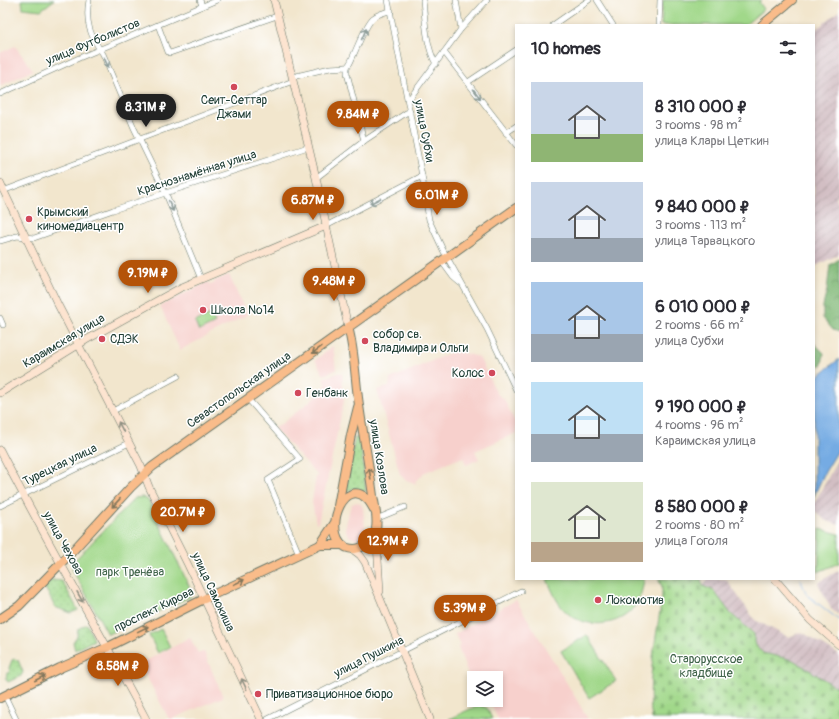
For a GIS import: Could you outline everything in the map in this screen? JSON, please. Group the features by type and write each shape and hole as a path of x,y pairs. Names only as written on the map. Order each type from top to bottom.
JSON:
{"main road":[{"name":"улица Козлова","path":"274,0 316,178 351,338 376,520"},
{"path":"763,24 792,0"},
{"name":"улица Самокиша","path":"2,187 54,297 141,466 261,719"},
{"name":"Севастопольская улица","path":"2,619 19,606 131,487 152,467 348,327 447,261 515,209"},
{"name":"Караимская улица","path":"0,393 78,344 128,316 200,279 326,226"},
{"name":"улица Козлова","path":"337,508 351,435 359,405"},
{"path":"351,435 357,432 364,434"},
{"name":"улица Чехова","path":"0,450 60,563 108,646 146,719"},
{"path":"320,545 334,524 337,508 344,499 350,495 356,494 366,498 376,520 380,598"},
{"path":"352,549 365,545 373,536 376,520"},
{"path":"334,524 337,536 343,546 352,549 360,555 365,562 430,719"},
{"name":"проспект Кирова","path":"2,697 299,554 320,545 343,546"},
{"path":"776,580 810,620 839,645"}],"street":[{"path":"89,0 87,11 88,25 92,37 103,54 140,140 166,194 200,279"},
{"path":"200,0 202,6"},
{"name":"улица Футболистов","path":"0,94 217,0"},
{"name":"улица Субхи","path":"388,0 408,99 429,220 447,261"},
{"path":"422,0 429,43 433,59 436,64"},
{"path":"456,0 461,29"},
{"path":"408,99 461,29 487,0"},
{"path":"554,24 589,0"},
{"path":"597,0 613,24"},
{"path":"659,24 660,0"},
{"path":"364,141 347,73 347,67 372,19 391,11"},
{"path":"158,25 168,52 171,53 277,16"},
{"path":"468,82 515,51"},
{"path":"444,52 515,144"},
{"path":"2,187 140,140 292,79 339,66 347,67"},
{"path":"316,178 364,141 406,113 410,112"},
{"path":"506,133 515,127"},
{"name":"Краснознамённая улица","path":"0,242 17,236 34,238 113,210 308,147"},
{"name":"Караимская улица","path":"326,226 422,176"},
{"path":"447,261 453,277 461,283"},
{"path":"447,261 486,329 515,388"},
{"path":"0,318 3,325"},
{"path":"113,411 178,376"},
{"path":"248,399 300,459 268,480 299,554"},
{"name":"Турецкая улица","path":"0,506 129,443"},
{"path":"376,520 405,507"},
{"name":"улица Пушкина","path":"268,719 521,591"},
{"path":"2,697 16,719"}],"shaded area":[{"path":"839,11 839,195 836,197 839,204 839,254 815,266 815,30"},
{"path":"15,46 33,70 0,86 0,53"},
{"name":"Школа №14","path":"229,275 247,315 180,350 160,306 208,282 210,285 215,283 214,281"},
{"path":"333,346 336,370 324,375 315,360"},
{"path":"455,351 479,357 497,394 504,399 515,422 515,433 475,451 479,459 466,465 463,457 423,473 423,475 415,481 417,484 404,479 400,474 377,390 389,387 390,379"},
{"path":"342,373 344,401 318,523 316,523 312,502 316,477 318,476 274,428 309,402 326,385 323,378"},
{"path":"839,457 839,525 825,520 815,511 815,502"},
{"path":"357,502 361,504 363,508 365,529 361,537 356,539 350,537 345,529 350,508 352,504"},
{"path":"839,570 839,615 831,609 818,583"},
{"path":"707,580 727,580 755,620 788,637 802,632 839,655 839,689 793,660 763,653 754,643 754,633 731,614 714,591 703,586"},
{"path":"516,600 588,719 498,719 492,707 503,707 503,671 467,671 467,672 458,647 460,645 455,634"},
{"path":"190,638 198,653 204,652 223,697 169,719 140,664"}],"green space":[{"path":"22,0 54,0 41,10 23,8"},
{"path":"663,0 762,0 759,2 764,9 746,24 661,24"},
{"path":"839,259 839,332 833,330 823,318 823,306 827,290 830,265"},
{"path":"211,314 215,323 199,331 195,322"},
{"path":"815,344 824,353 822,364 815,368"},
{"path":"355,438 360,438 366,492 356,488 345,491"},
{"name":"парк Тренёва","path":"142,497 148,500 192,592 190,597 108,634 72,569 75,560 135,498"},
{"path":"820,529 839,534 839,563 818,572"},
{"path":"53,580 62,581 78,610 71,613 55,607 44,586"},
{"name":"Локомотив","path":"547,580 644,580 642,592 634,607 621,618 613,622 595,624 578,619 566,612 556,599"},
{"name":"Старорусское кладбище","path":"659,580 701,580 703,586 714,591 731,614 754,634 754,643 763,653 793,660 839,689 839,719 652,719 650,690 651,674 662,597 662,586"},
{"path":"87,624 94,640 75,650 73,642 77,636 78,629"},
{"path":"161,629 170,647 158,653 149,635"},
{"path":"587,635 616,681 589,698 561,651"},
{"path":"12,660 18,660 23,672 21,676 8,682 6,679 7,673 10,672 9,668"},
{"path":"475,707 484,707 487,708 492,719 449,719"}],"water":[{"path":"839,359 839,449 825,472 815,494 815,378"}],"waterway":[{"path":"800,580 807,595 839,620"}],"place":[{"name":"Сеит-Сеттар Джами","path":"234,87"},
{"name":"Крымский киномедиацентр","path":"29,219"},
{"name":"Школа №14","path":"203,310"},
{"name":"СДЭК","path":"102,339"},
{"name":"собор св. Владимира и Ольги","path":"365,341"},
{"name":"Колос","path":"492,373"},
{"name":"Генбанк","path":"298,393"},
{"name":"Локомотив","path":"598,600"},
{"name":"Приватизационное бюро","path":"258,694"}]}
